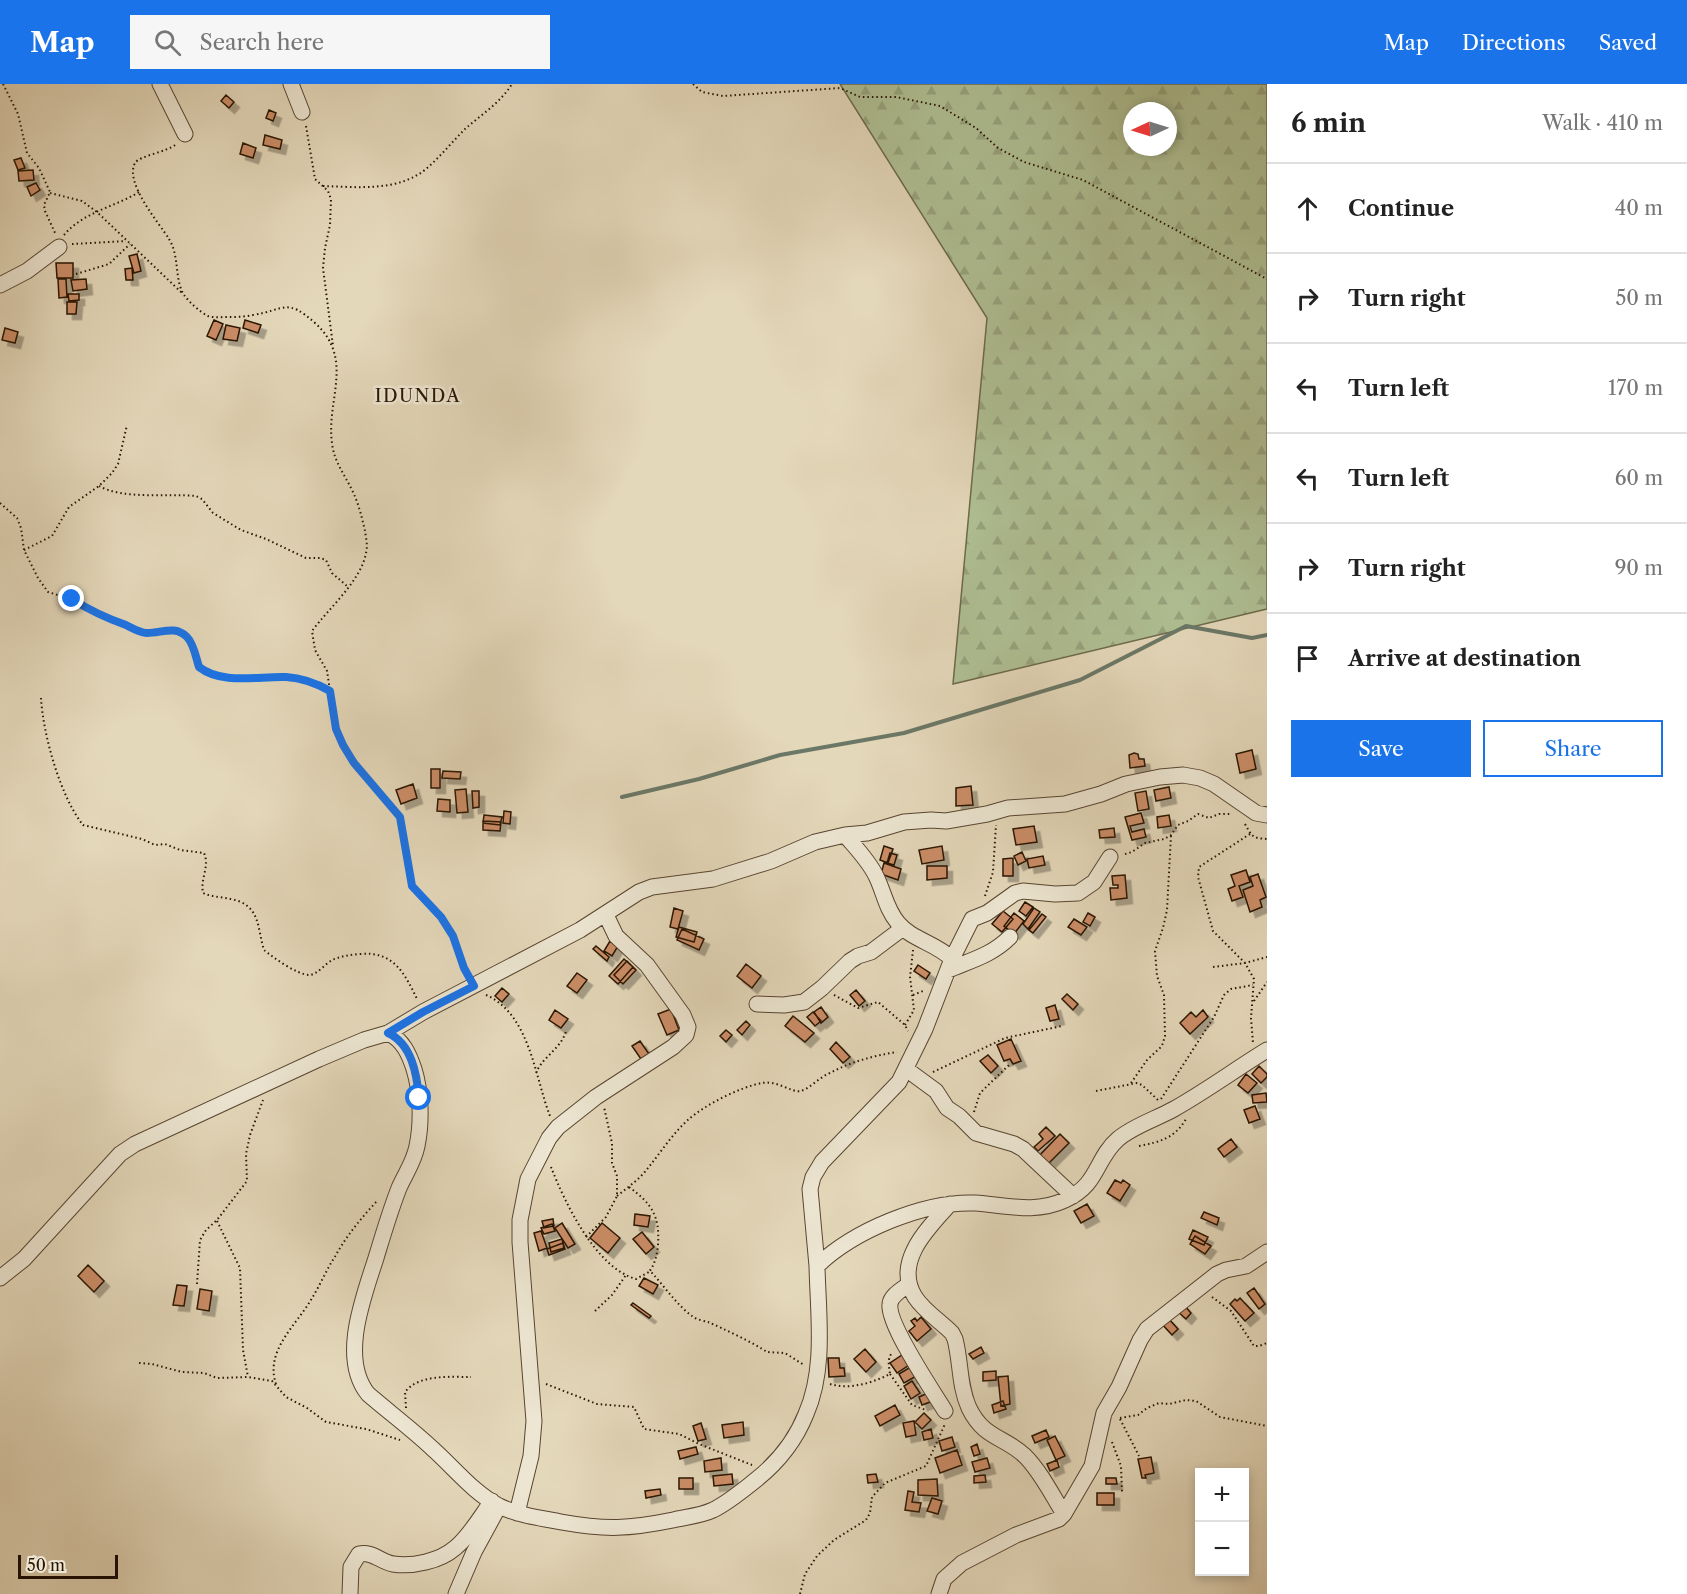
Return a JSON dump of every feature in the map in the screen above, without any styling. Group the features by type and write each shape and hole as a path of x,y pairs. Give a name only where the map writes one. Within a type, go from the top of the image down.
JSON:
{"street":[{"path":"160,84 185,134"},
{"path":"291,84 302,112"},
{"path":"0,285 27,271 59,247"},
{"path":"0,1278 24,1259 120,1154 142,1140 364,1040 388,1033 423,1012 606,915 629,898 652,887 713,879 771,861 815,842 867,833 904,822 946,821 1023,806 1065,804 1126,784 1160,777 1183,775 1200,778 1214,784 1256,813 1267,815"},
{"path":"845,835 872,867 890,912 909,933 943,950 950,964"},
{"path":"388,1033 403,1044 414,1071 417,1080 419,1126 417,1146 412,1162 399,1188 360,1305 356,1361 362,1386 408,1435 476,1490 517,1513 614,1529 638,1527 697,1515 712,1510 732,1498 765,1472 795,1436 806,1414 817,1377 819,1323 817,1266 810,1189 813,1177 822,1162 894,1089 925,1029 950,964 972,919 987,913 1015,893 1023,891 1055,894 1078,893 1094,882 1110,857"},
{"path":"517,1513 529,1466 533,1437 520,1220 528,1179 543,1148 556,1130 602,1092 673,1047 686,1035 688,1027 683,1015 647,965 615,936 606,915"},
{"path":"757,1004 784,1005 804,1002 850,961 909,933"},
{"path":"950,964 986,956 1010,937"},
{"path":"817,1266 828,1255 874,1228 950,1204 974,1203 1032,1209 1054,1205 1073,1196 1089,1184 1118,1139 1194,1097 1264,1053"},
{"path":"906,1069 936,1091 947,1108 976,1133 1014,1144 1023,1149 1073,1196"},
{"path":"950,1204 918,1242 909,1262 909,1284 915,1297 952,1333 955,1339 964,1396 977,1421 987,1432 1017,1449 1026,1457 1065,1514"},
{"path":"939,1594 944,1579 962,1563 1024,1531 1056,1521 1065,1514 1092,1466 1101,1421 1140,1340 1148,1329 1217,1274 1246,1266 1267,1252"},
{"path":"909,1284 892,1298 889,1306 903,1341 945,1411"},
{"path":"350,1594 351,1567 359,1554 370,1554 390,1564 401,1565 436,1559 455,1548 496,1503"},
{"path":"456,1594 496,1503"}],"path":[{"path":"3,84 18,114 27,153 39,168 50,192 44,205 45,211 61,242 70,227 139,192"},
{"path":"323,186 378,187 413,177 426,169 454,140 500,99 512,84"},
{"path":"693,84 702,92 723,96 840,88 860,97 896,97 940,106 976,128 998,148 1024,162 1083,180 1267,279"},
{"path":"302,112 315,179 323,186 331,199 323,268 336,366 336,393 330,424 332,443 338,467 359,505 367,550 365,560 348,587 312,631 315,650 327,671 336,729 343,745 354,763 400,817 412,886 441,917 453,936 472,987 495,999 520,1028 529,1047 556,1130"},
{"path":"184,294 180,286 175,249 139,192 134,169 135,162 169,150 185,134"},
{"path":"50,192 82,201 97,212 191,303 207,315 214,317 255,315 283,306 291,307 317,325 333,349"},
{"path":"59,247 60,244 127,240"},
{"path":"76,274 109,264 130,244"},
{"path":"24,550 52,536 69,507 99,486 118,464 127,425"},
{"path":"99,486 124,493 196,496 202,499 213,513 241,530 306,558 326,560 332,573 348,587"},
{"path":"0,504 16,518 21,528 24,550 48,592 72,599 107,619 140,631 147,633 173,630 182,634 188,638 199,667 205,671 226,676 299,679 314,682 330,691"},
{"path":"41,698 55,765 64,790 83,825 142,839 155,845 165,844 180,850 204,853 207,865 203,893 246,904 258,925 264,950 298,972 308,975 334,959 365,954 386,957 399,968 423,1012"},
{"path":"972,919 986,894 993,872 997,811"},
{"path":"1110,857 1132,852 1145,843 1164,839 1171,835 1178,825 1198,814 1209,818 1219,814 1235,814"},
{"path":"1240,818 1255,838 1267,839"},
{"path":"1250,834 1199,867 1198,877 1213,931 1245,963 1254,979 1252,1003 1264,1053"},
{"path":"1131,1083 1147,1060 1162,1046 1165,1036 1164,995 1155,965 1155,951 1167,910 1171,835"},
{"path":"905,1025 914,1010 910,977 909,933"},
{"path":"1213,967 1245,963 1267,957"},
{"path":"1252,1003 1267,982"},
{"path":"1145,1124 1214,1017 1224,995 1230,989 1254,984"},
{"path":"822,988 858,1008 878,1002 905,1025 908,1033"},
{"path":"920,1079 1005,1038 1062,1026"},
{"path":"536,1073 540,1063 560,1045 566,1031"},
{"path":"585,1237 606,1217 617,1196 642,1176 689,1119 710,1105 745,1087 763,1082 775,1082 790,1089 802,1091 848,1064 864,1058 899,1051"},
{"path":"976,1133 974,1112 980,1093 1009,1065"},
{"path":"196,1284 200,1240 247,1181 246,1154 250,1135 270,1082"},
{"path":"1096,1091 1131,1083 1142,1085 1159,1101"},
{"path":"602,1092 612,1143 612,1163 617,1176 617,1196"},
{"path":"543,1148 585,1237 610,1263 626,1275 636,1279 649,1272 656,1260 659,1230 657,1219 644,1198 629,1187"},
{"path":"276,1384 272,1369 288,1332 309,1304 347,1236 378,1200"},
{"path":"217,1220 240,1268 243,1350 248,1377"},
{"path":"649,1272 685,1310 698,1320 760,1346 767,1352 785,1353 817,1377 834,1385 845,1387 873,1381 890,1374"},
{"path":"595,1311 612,1295 626,1275"},
{"path":"1199,1290 1231,1311 1254,1346 1267,1343"},
{"path":"800,1594 805,1574 817,1556 834,1540 866,1520 870,1513 872,1497 885,1483 926,1466 950,1411 924,1409 912,1405 890,1374 889,1357 903,1341"},
{"path":"138,1363 152,1364 182,1372 204,1373 217,1378 248,1377 272,1381 286,1397 307,1408 326,1422 408,1435 405,1392 409,1387 428,1380 471,1377"},
{"path":"531,1376 555,1389 597,1404 634,1407 644,1429 679,1434 765,1472"},
{"path":"1120,1418 1138,1415 1159,1402 1169,1404 1186,1400 1196,1401 1221,1417 1267,1426"},
{"path":"1109,1404 1120,1418 1139,1456"},
{"path":"1101,1421 1121,1466 1122,1492"}],"green space":[{"path":"840,84 1267,84 1267,609 953,684 987,318"}],"building":[{"path":"226,95 234,102 229,108 221,101"},
{"path":"269,110 276,113 273,121 266,118"},
{"path":"265,135 282,140 280,149 263,145"},
{"path":"243,143 256,148 253,158 240,154"},
{"path":"21,158 25,168 18,170 14,160"},
{"path":"33,170 34,180 19,181 18,171"},
{"path":"36,183 40,190 31,196 27,187"},
{"path":"137,254 141,271 134,273 129,256"},
{"path":"56,263 73,263 73,278 57,278"},
{"path":"132,268 133,280 126,280 125,269"},
{"path":"58,279 66,279 67,297 59,298"},
{"path":"86,279 87,289 73,291 71,280"},
{"path":"68,294 79,294 79,300 69,301"},
{"path":"67,302 77,302 76,314 67,314"},
{"path":"214,320 223,324 216,340 207,336"},
{"path":"245,320 261,325 258,333 243,328"},
{"path":"226,325 240,328 237,341 223,339"},
{"path":"5,328 18,332 15,343 2,340"},
{"path":"1252,750 1256,769 1240,773 1236,754"},
{"path":"1138,754 1139,759 1144,759 1145,766 1130,768 1129,755"},
{"path":"431,769 440,769 440,788 431,788"},
{"path":"443,771 461,772 460,779 442,778"},
{"path":"413,784 417,798 401,804 396,790"},
{"path":"971,786 973,805 956,806 956,788"},
{"path":"1169,787 1171,798 1156,801 1154,790"},
{"path":"466,789 468,812 457,813 455,790"},
{"path":"472,791 479,791 479,807 473,808"},
{"path":"1146,791 1149,809 1138,811 1135,793"},
{"path":"438,799 450,800 450,812 437,811"},
{"path":"504,811 511,812 510,824 503,823"},
{"path":"1141,813 1144,823 1130,826 1132,832 1144,829 1146,837 1132,840 1125,817"},
{"path":"484,815 502,817 500,825 483,823"},
{"path":"1169,815 1171,826 1158,828 1157,817"},
{"path":"483,821 501,822 500,831 483,830"},
{"path":"1034,826 1037,842 1016,845 1013,829"},
{"path":"1114,828 1115,837 1100,838 1099,830"},
{"path":"884,846 893,849 888,863 880,860"},
{"path":"942,846 944,860 922,864 919,850"},
{"path":"1022,852 1026,861 1018,865 1014,856"},
{"path":"890,853 897,855 894,865 887,863"},
{"path":"1043,856 1045,865 1029,868 1027,859"},
{"path":"1013,858 1013,876 1003,876 1003,859"},
{"path":"884,863 901,869 898,880 881,874"},
{"path":"927,866 947,866 947,878 927,880"},
{"path":"1246,870 1250,882 1239,886 1243,897 1232,901 1228,889 1235,886 1231,875"},
{"path":"1258,874 1266,897 1260,900 1262,907 1250,912 1243,890 1253,886 1250,877"},
{"path":"1125,875 1127,898 1111,900 1110,888 1118,888 1118,885 1113,885 1112,876"},
{"path":"1025,902 1033,907 1026,916 1019,911"},
{"path":"674,908 683,911 678,929 670,927"},
{"path":"1034,908 1040,912 1028,929 1023,924"},
{"path":"1003,911 1013,919 1002,932 992,924"},
{"path":"1014,913 1024,921 1014,934 1004,926"},
{"path":"1088,913 1095,917 1090,926 1083,922"},
{"path":"1042,914 1046,917 1033,933 1029,930"},
{"path":"1074,919 1087,927 1081,935 1068,927"},
{"path":"679,927 697,932 694,942 676,937"},
{"path":"682,929 704,939 699,950 677,940"},
{"path":"610,941 618,946 612,956 604,951"},
{"path":"596,946 609,957 607,961 593,949"},
{"path":"624,959 633,967 618,984 609,976"},
{"path":"627,961 636,970 623,984 614,975"},
{"path":"746,964 761,976 752,988 737,976"},
{"path":"918,965 930,973 926,979 914,971"},
{"path":"577,973 587,980 577,993 567,986"},
{"path":"502,988 509,994 502,1002 495,996"},
{"path":"856,990 865,1001 859,1006 850,995"},
{"path":"1067,994 1078,1004 1073,1010 1062,999"},
{"path":"1055,1005 1059,1019 1050,1021 1046,1008"},
{"path":"821,1007 828,1017 821,1023 814,1012"},
{"path":"671,1009 679,1030 667,1035 658,1014"},
{"path":"555,1010 568,1019 561,1028 549,1020"},
{"path":"1203,1010 1208,1017 1190,1034 1180,1023 1191,1012 1196,1017"},
{"path":"813,1012 821,1021 815,1026 807,1017"},
{"path":"793,1016 814,1033 805,1042 785,1026"},
{"path":"746,1021 750,1025 742,1035 737,1030"},
{"path":"726,1030 732,1035 726,1042 720,1036"},
{"path":"1011,1039 1021,1061 1013,1064 1010,1059 1004,1061 997,1045"},
{"path":"640,1041 649,1054 641,1059 632,1046"},
{"path":"836,1042 850,1057 843,1063 830,1049"},
{"path":"988,1055 998,1066 991,1073 980,1061"},
{"path":"1259,1066 1267,1074 1261,1083 1252,1074"},
{"path":"1246,1074 1257,1083 1248,1093 1238,1085"},
{"path":"1266,1093 1267,1102 1253,1103 1252,1095"},
{"path":"1255,1106 1260,1119 1249,1123 1244,1110"},
{"path":"1046,1127 1055,1136 1038,1151 1034,1147 1043,1139 1039,1134"},
{"path":"1060,1134 1069,1143 1048,1164 1039,1156"},
{"path":"1231,1139 1237,1147 1224,1157 1218,1149"},
{"path":"1115,1180 1121,1183 1123,1180 1130,1185 1120,1201 1107,1193"},
{"path":"1087,1204 1094,1216 1081,1223 1074,1211"},
{"path":"1204,1212 1219,1218 1217,1225 1201,1218"},
{"path":"635,1214 650,1216 648,1227 634,1225"},
{"path":"553,1219 554,1226 544,1228 542,1221"},
{"path":"562,1223 575,1244 568,1248 555,1228"},
{"path":"602,1223 620,1238 608,1253 590,1238"},
{"path":"552,1224 555,1231 544,1234 541,1228"},
{"path":"1193,1230 1208,1237 1204,1245 1189,1239"},
{"path":"541,1231 547,1248 539,1251 534,1233"},
{"path":"642,1232 654,1247 646,1254 633,1239"},
{"path":"1195,1236 1211,1246 1205,1254 1190,1244"},
{"path":"562,1239 564,1248 551,1252 549,1243"},
{"path":"563,1243 565,1249 549,1255 547,1249"},
{"path":"88,1265 104,1281 94,1292 78,1276"},
{"path":"644,1278 658,1285 653,1294 639,1286"},
{"path":"177,1285 187,1286 184,1306 173,1305"},
{"path":"1254,1288 1265,1304 1259,1309 1247,1293"},
{"path":"200,1289 212,1291 209,1311 197,1309"},
{"path":"1240,1298 1254,1313 1245,1321 1230,1304"},
{"path":"633,1303 651,1316 649,1318 631,1305"},
{"path":"1183,1304 1191,1313 1186,1319 1177,1311"},
{"path":"921,1317 931,1329 917,1341 909,1331 915,1326 911,1321 915,1318 917,1321"},
{"path":"1167,1317 1178,1329 1172,1335 1161,1323"},
{"path":"981,1347 984,1353 973,1359 969,1354"},
{"path":"865,1349 876,1362 866,1372 854,1359"},
{"path":"905,1353 912,1363 897,1373 890,1363"},
{"path":"828,1358 839,1358 840,1368 844,1368 845,1376 829,1377"},
{"path":"914,1365 920,1374 904,1383 899,1374"},
{"path":"996,1371 996,1380 983,1381 983,1372"},
{"path":"1008,1376 1010,1404 1001,1406 998,1377"},
{"path":"912,1381 920,1393 911,1399 904,1386"},
{"path":"928,1393 933,1401 922,1405 919,1397"},
{"path":"1003,1401 1006,1409 994,1413 992,1405"},
{"path":"895,1405 900,1415 880,1426 875,1416"},
{"path":"924,1413 931,1420 922,1429 915,1422"},
{"path":"914,1421 916,1435 906,1437 903,1423"},
{"path":"743,1422 744,1435 724,1438 722,1425"},
{"path":"701,1423 706,1439 698,1441 693,1426"},
{"path":"931,1429 933,1438 924,1440 922,1432"},
{"path":"1046,1430 1049,1437 1035,1443 1032,1436"},
{"path":"1055,1436 1065,1456 1056,1460 1047,1440"},
{"path":"952,1437 955,1447 942,1451 939,1441"},
{"path":"977,1444 980,1454 974,1456 971,1447"},
{"path":"696,1447 698,1454 680,1459 678,1451"},
{"path":"957,1450 962,1465 940,1473 935,1458"},
{"path":"1151,1457 1154,1473 1142,1478 1138,1459"},
{"path":"721,1458 722,1470 705,1472 704,1461"},
{"path":"987,1458 990,1468 975,1472 972,1462"},
{"path":"1057,1460 1059,1467 1050,1471 1047,1464"},
{"path":"732,1474 733,1484 714,1486 713,1476"},
{"path":"876,1474 878,1482 868,1483 867,1475"},
{"path":"985,1475 986,1482 974,1483 974,1476"},
{"path":"679,1478 693,1478 693,1489 679,1489"},
{"path":"1106,1478 1116,1478 1117,1484 1106,1484"},
{"path":"937,1479 938,1496 918,1495 918,1480"},
{"path":"660,1489 661,1495 646,1498 645,1491"},
{"path":"908,1491 914,1492 912,1502 921,1503 919,1512 905,1510"},
{"path":"1097,1493 1114,1493 1114,1505 1097,1505"},
{"path":"932,1498 942,1501 938,1514 927,1511"}],"waterway":[{"path":"622,797 699,779 780,755 904,733 1080,680 1186,626 1252,638 1267,635"}],"district":[{"name":"IDUNDA","path":"418,396"}],"route":[{"path":"72,599 92,612 140,631 147,633 173,630 182,634 193,646 199,667 213,675 285,677 314,682 330,691 333,717 343,745 354,763 400,817 404,829 412,886 441,917 453,936 464,968 474,986 388,1033 403,1044 412,1062 419,1098"}]}
